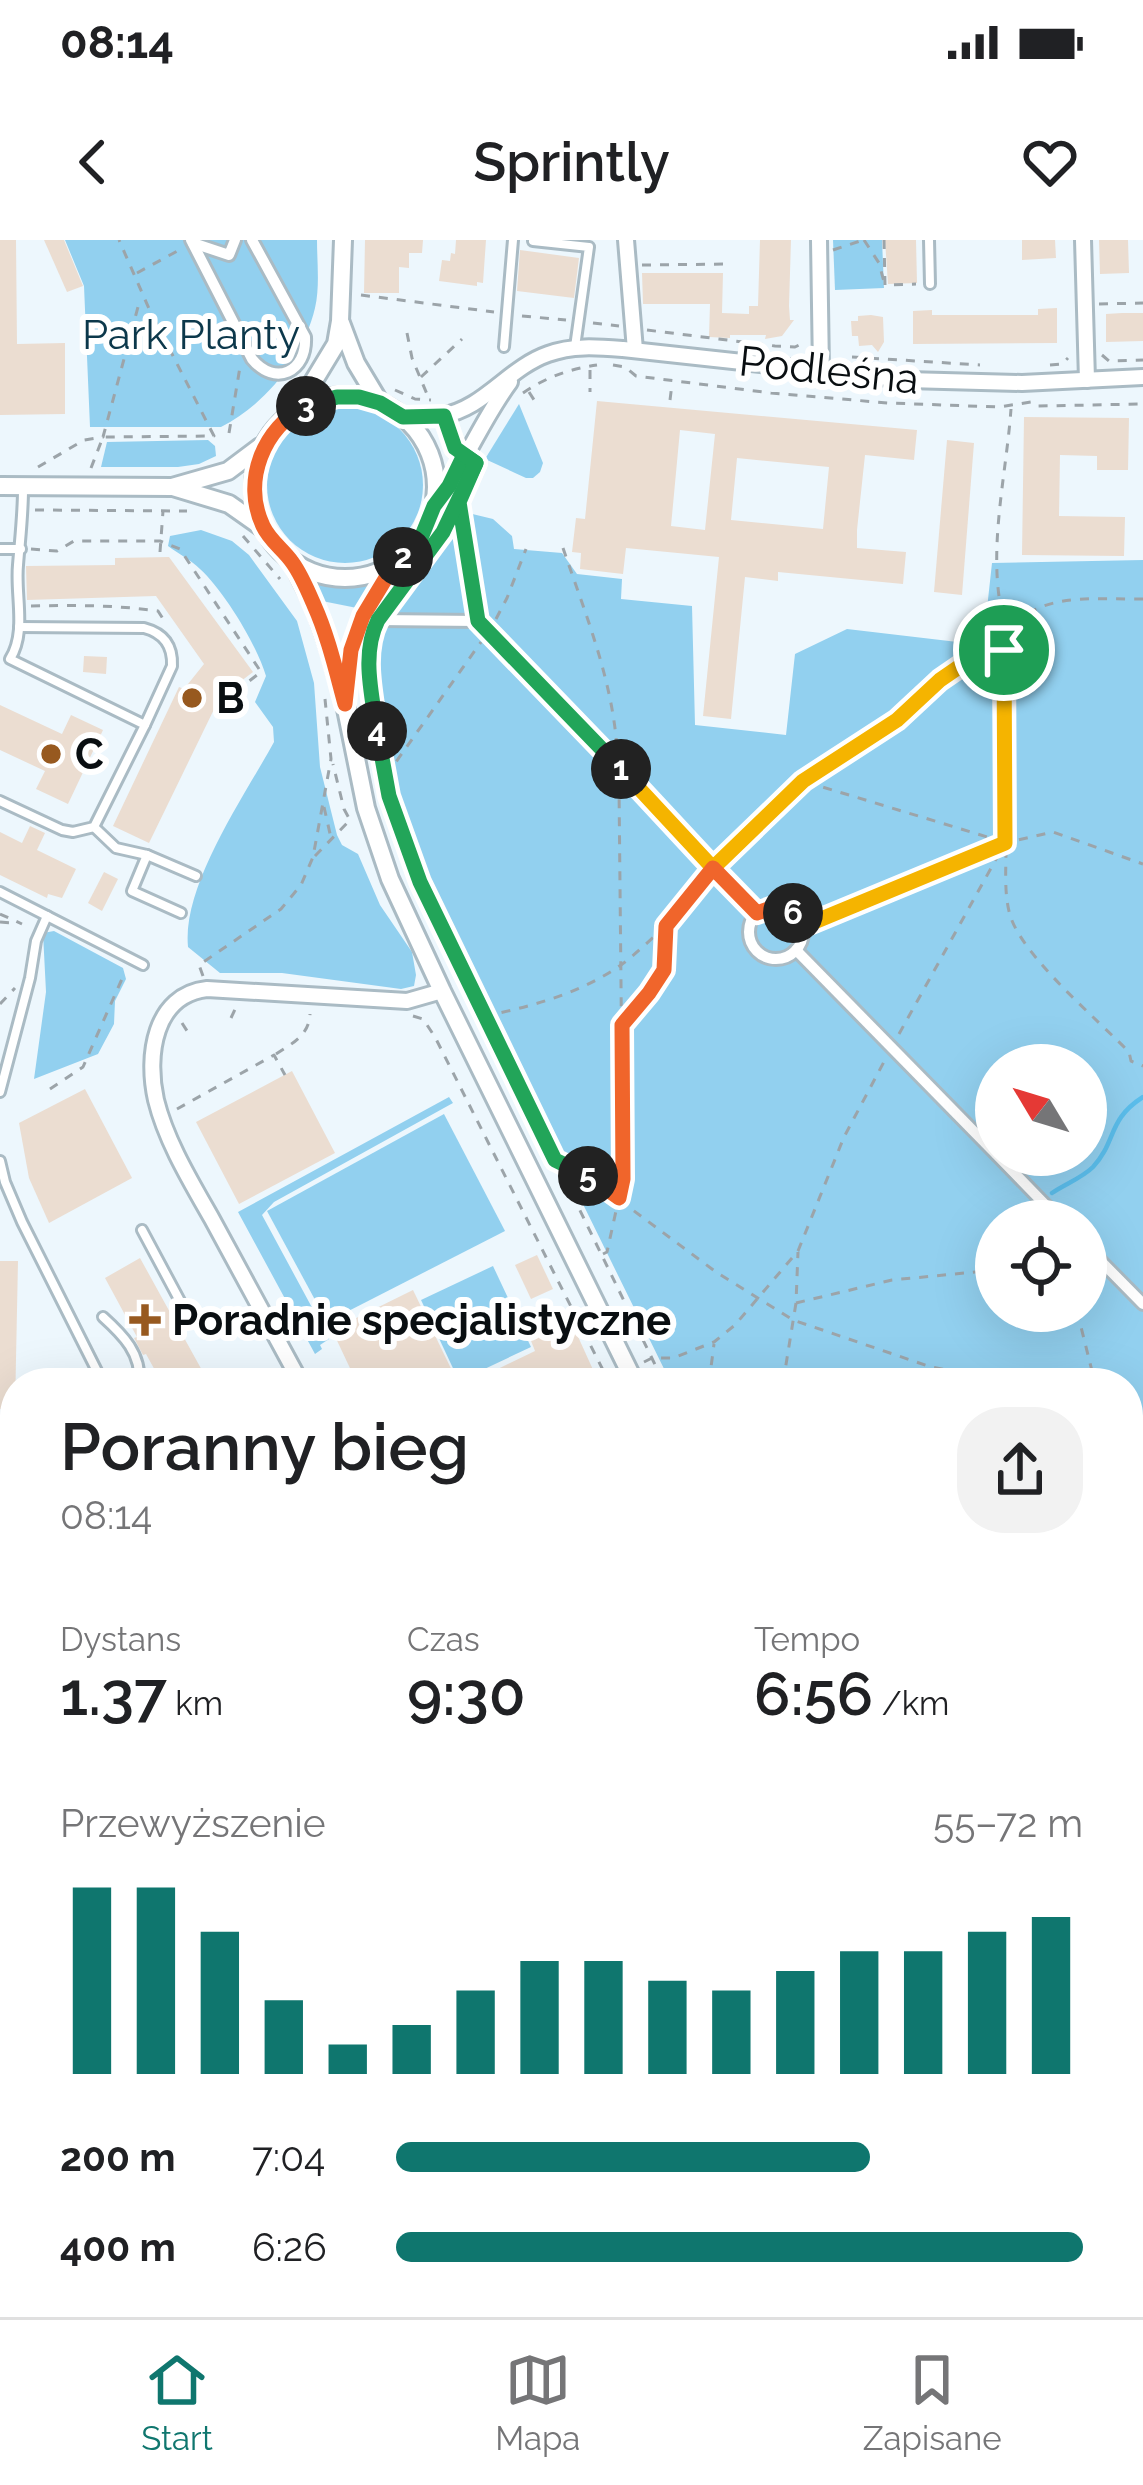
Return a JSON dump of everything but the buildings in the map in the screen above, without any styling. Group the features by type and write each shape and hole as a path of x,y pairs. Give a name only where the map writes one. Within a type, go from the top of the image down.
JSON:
{"street":[{"path":"192,241 230,255 235,240"},
{"path":"192,241 258,367 274,374 289,371 299,364 306,344 252,240"},
{"path":"296,411 336,344 343,240"},
{"path":"626,240 635,350"},
{"path":"1083,240 1087,380"},
{"path":"819,246 821,370"},
{"path":"340,320 356,363 417,431 434,467 434,506"},
{"name":"Podleśna","path":"403,417 444,416 477,402 547,354 575,348 635,350 907,380 978,383 1143,377"},
{"path":"345,704 351,650 363,616 395,563 421,538 434,506 519,369"},
{"path":"385,396 337,397 296,411 266,443 254,485 263,528 292,561 316,574 343,578 370,575 395,563"},
{"path":"172,487 228,471 266,443"},
{"path":"0,486 172,487 229,504 263,528"},
{"path":"459,502 478,621 757,913"},
{"path":"292,561 315,608 345,704 377,846 442,991 627,1368"},
{"path":"378,620 478,621"},
{"path":"769,906 795,914 802,927 796,950 779,959 755,950 749,931 757,913 769,906"},
{"path":"796,950 975,1133"},
{"path":"293,1368 194,1187 160,1114 154,1094 160,1020 185,994 207,989 365,1001 407,1001 442,991"},
{"path":"1017,1176 1040,1200"},
{"path":"1107,1267 1143,1304"}],"lane":[{"path":"504,347 512,240"},
{"path":"928,240 930,284"},
{"path":"533,241 589,248 575,348"},
{"path":"0,666 10,659 20,636 23,485"},
{"path":"0,549 21,548"},
{"path":"18,627 144,628 160,634 173,657 94,827"},
{"path":"10,659 145,725"},
{"path":"0,801 62,830 94,827"},
{"path":"94,827 116,848 196,876"},
{"path":"147,856 132,891 181,913"},
{"path":"0,892 143,965"},
{"path":"0,1092 36,941 47,916"},
{"path":"0,1161 22,1222 95,1368"},
{"path":"142,1230 180,1301"},
{"path":"103,1317 126,1340 140,1368"}],"path":[{"path":"35,469 84,440 214,436 119,240"},
{"path":"819,246 843,248 864,240 879,263 885,284"},
{"path":"884,240 885,284"},
{"path":"135,274 192,241"},
{"path":"703,273 704,264"},
{"path":"628,265 732,264"},
{"path":"662,272 663,265"},
{"path":"885,284 930,284"},
{"path":"1097,304 1143,303"},
{"path":"91,470 138,307"},
{"path":"407,333 430,400"},
{"path":"420,378 462,339"},
{"path":"229,433 244,341"},
{"path":"775,346 820,342"},
{"path":"1042,366 1062,364 1073,351 1086,350"},
{"path":"855,357 981,365"},
{"path":"1109,361 1143,360"},
{"path":"514,398 575,368 604,364 625,367 636,376 672,381 888,403 1143,404"},
{"path":"590,366 590,392"},
{"path":"670,400 672,381"},
{"path":"527,390 538,406"},
{"path":"385,396 436,401 444,416"},
{"path":"1009,633 998,559 1012,405"},
{"path":"378,620 434,547 459,502"},
{"path":"23,510 189,511"},
{"path":"160,551 163,511"},
{"path":"241,534 280,579"},
{"path":"21,548 57,551 74,542 160,542 180,549 261,672 227,698 226,705 234,708"},
{"path":"563,548 602,664 619,767 623,1179 607,1252 598,1271"},
{"path":"385,778 488,633 508,598 526,549"},
{"path":"1142,1065 1131,1061 1129,1052 1025,947 1011,921 1005,843 1004,650 1009,633 1028,613 1053,602 1143,599"},
{"path":"17,606 101,604 158,611 167,626 160,634"},
{"path":"484,1016 573,991 621,965 666,926 713,868 803,781 897,720 972,658 1004,650"},
{"path":"368,651 385,778 420,882 657,1368"},
{"path":"314,857 350,820 332,759 324,691"},
{"path":"207,989 200,965 281,910 301,885 314,857 332,759"},
{"path":"803,781 1005,843"},
{"path":"322,800 332,840"},
{"path":"802,927 1005,843 1060,832 1143,864"},
{"path":"652,1358 673,1358 714,1342 735,1325 798,1251 844,1137 1005,843"},
{"path":"0,914 22,924 0,922"},
{"path":"622,1025 664,970 666,926"},
{"path":"50,1089 83,1066 131,959"},
{"path":"231,1018 238,1004"},
{"path":"175,1110 302,1037 311,1010"},
{"path":"400,1016 423,1019 435,1037 602,1368"},
{"path":"178,1017 191,1036"},
{"path":"274,1055 285,1075"},
{"path":"555,1160 579,1170 716,1272 793,1320 937,1368"},
{"path":"785,1368 798,1251"},
{"path":"796,1303 892,1280 975,1272"},
{"path":"620,1312 630,1313"},
{"path":"1082,1332 1091,1368"},
{"path":"711,1368 714,1342"}],"green space":[{"name":"Park Planty","path":"65,240 317,240 315,308 302,344 280,378 253,406 221,427 90,427 84,286"},
{"path":"833,240 882,240 884,288 835,290"},
{"path":"519,404 543,463 533,478 485,459"},
{"path":"345,407 375,413 400,430 417,455 423,485 417,515 400,540 375,557 345,563 315,557 290,540 273,515 267,485 273,455 290,430 315,413"},
{"path":"208,440 216,456 199,464 101,467 107,442"},
{"path":"460,511 493,519 512,536 514,549 562,553 577,574 622,579 621,599 692,606 695,725 786,735 795,654 847,629 983,645 992,563 1143,560 1143,1368 664,1368 488,1011 412,843 395,794 382,726 376,640 381,625 438,552"},
{"path":"201,530 232,541 249,555 297,621 314,683 320,767 337,835 342,845 358,854 380,905 412,952 414,986 401,989 282,973 220,973 188,947 189,923 205,869 274,742 273,727 255,702 266,676 247,634 209,579 168,546 170,536"},
{"path":"314,584 369,586 357,608 322,601"},
{"path":"54,931 123,968 126,979 115,1001 114,1024 98,1054 34,1079 46,992 43,933"},
{"path":"449,1097 453,1103 274,1202 262,1215 329,1339 315,1354 238,1212"},
{"path":"444,1114 505,1231 327,1322 267,1211"},
{"path":"493,1266 531,1347 487,1368 453,1368 421,1300"}],"waterway":[{"path":"1052,1193 1093,1167 1123,1114 1143,1097"}],"place":[{"name":"B","path":"192,698"},
{"name":"C","path":"51,754"},
{"name":"Poradnie specjalistyczne","path":"145,1320"}],"route":[{"path":"1004,650 972,658 897,720 803,781 713,868 478,621 459,502 476,463 464,455 421,538 395,563 363,616 351,650 345,704 315,608 292,561 263,528 256,507 257,464 279,425 315,401 337,397 380,403 403,417 444,416 455,448 476,463 443,532 371,634 370,683 385,778 436,919 555,1160 579,1170 619,1198 623,1179 622,1025 664,970 666,926 713,868 757,913 769,906 783,907 795,914 802,927 1005,843 1004,650"}]}
